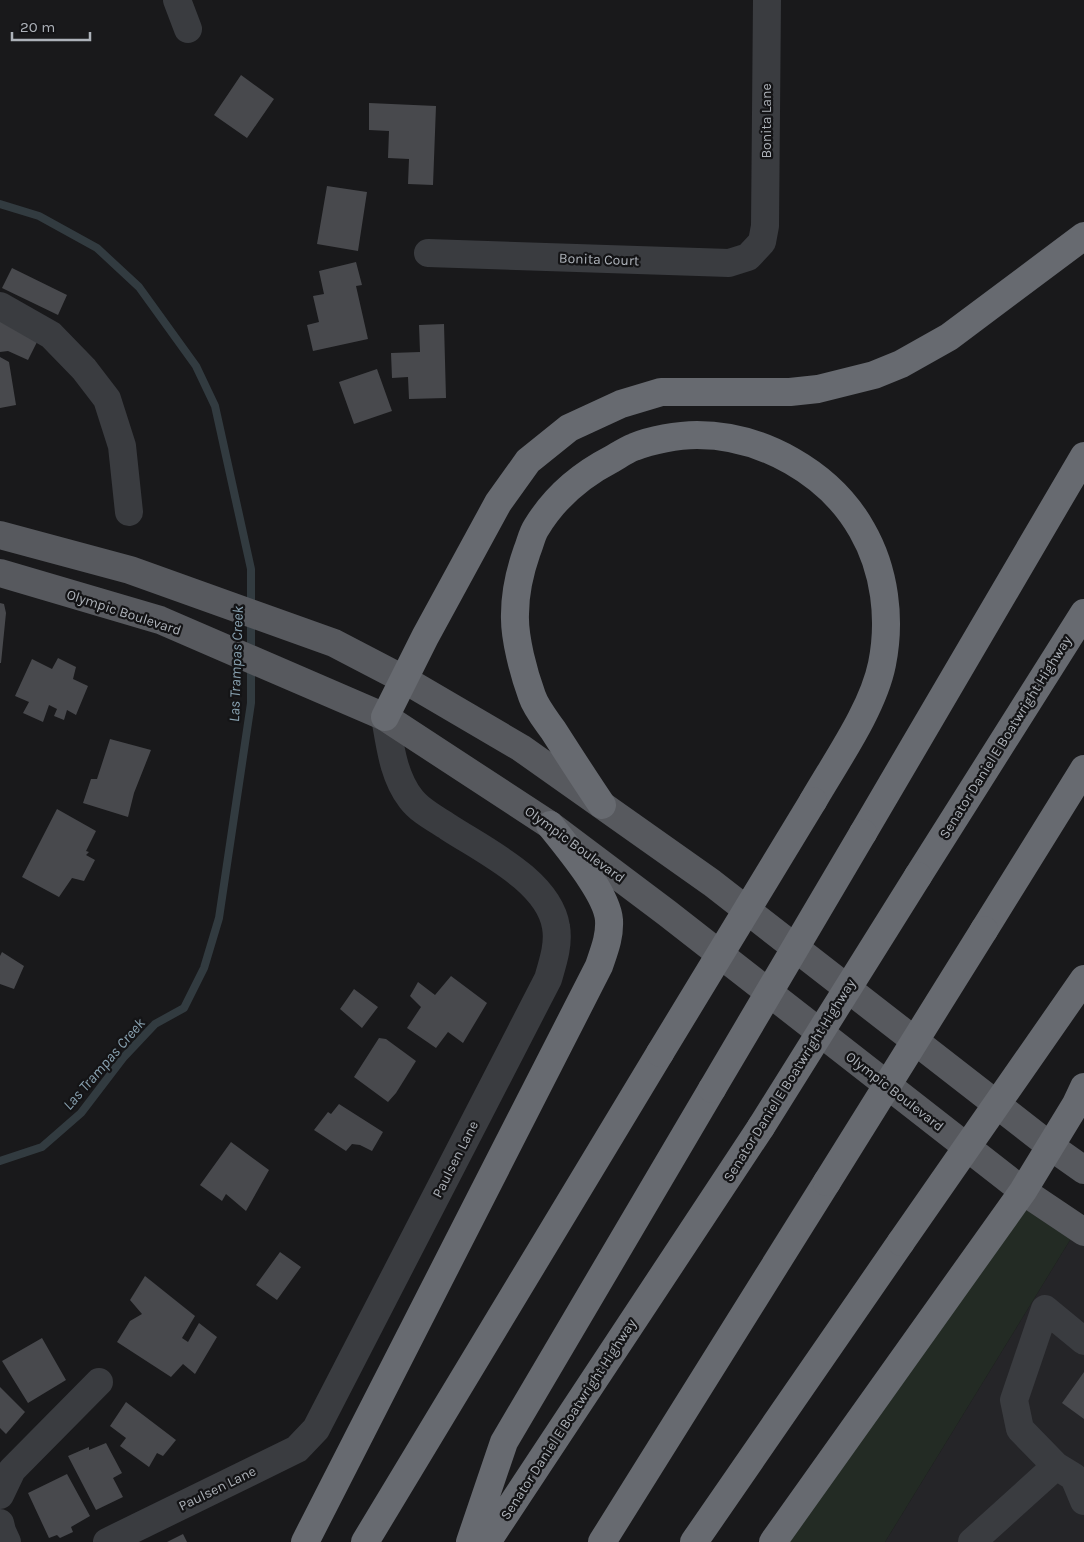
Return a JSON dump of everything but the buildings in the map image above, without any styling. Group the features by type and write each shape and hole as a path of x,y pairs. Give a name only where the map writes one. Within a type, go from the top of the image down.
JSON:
{"highway":[{"path":"385,717 425,637 498,503 528,461 569,428 621,404 661,392 790,392 818,389 874,375 901,364 949,337 1083,237"},
{"path":"365,1542 813,801 853,732 876,687 882,665 887,620 885,598 871,547 851,513 829,488 811,473 771,450 722,438 697,435 673,437 634,447 591,470 559,497 535,529 520,572 514,615 520,655 532,699 602,805"},
{"path":"470,1542 504,1442 1084,456"},
{"name":"Senator Daniel E Boatwright Highway","path":"487,1542 760,1127 1084,612"},
{"path":"602,1542 1084,769"},
{"path":"305,1542 599,966 608,942 609,919 601,896 550,825"},
{"path":"694,1542 1084,979"},
{"path":"773,1542 1023,1191 1076,1104 1084,1086"}],"main road":[{"path":"0,535 130,570 334,644 405,680 521,748 712,883 1050,1146 1084,1170"},
{"name":"Olympic Boulevard","path":"0,573 160,620 385,717 550,825 667,912 1023,1191 1084,1232"}],"street":[{"path":"177,0 188,29"},
{"name":"Bonita Lane","path":"762,242 765,226 767,0"},
{"name":"Bonita Court","path":"428,253 729,264 748,257 762,242"},
{"path":"0,306 51,335 84,369 107,398 122,446 129,512"},
{"name":"Paulsen Lane","path":"107,1542 297,1449 316,1429 548,979 556,954 556,927 550,905 534,885 412,801 402,786 394,762 385,717"},
{"path":"1084,1341 1046,1310 1014,1400 1020,1429 1056,1466 1074,1477 1084,1501"},
{"path":"0,1495 12,1470 99,1382"},
{"path":"972,1542 1056,1466"},
{"path":"0,1523 7,1542"}],"shaded area":[{"path":"1023,1191 1078,1227 885,1542 773,1542"},
{"path":"1078,1227 1084,1232 1084,1542 885,1542"}],"waterway":[{"name":"Las Trampas Creek","path":"0,204 39,216 97,248 139,287 196,366 215,406 251,569 251,654"},
{"name":"Las Trampas Creek","path":"0,1161 42,1147 81,1113 123,1058 155,1024 184,1008 204,968 219,918 251,703 251,665"}]}
